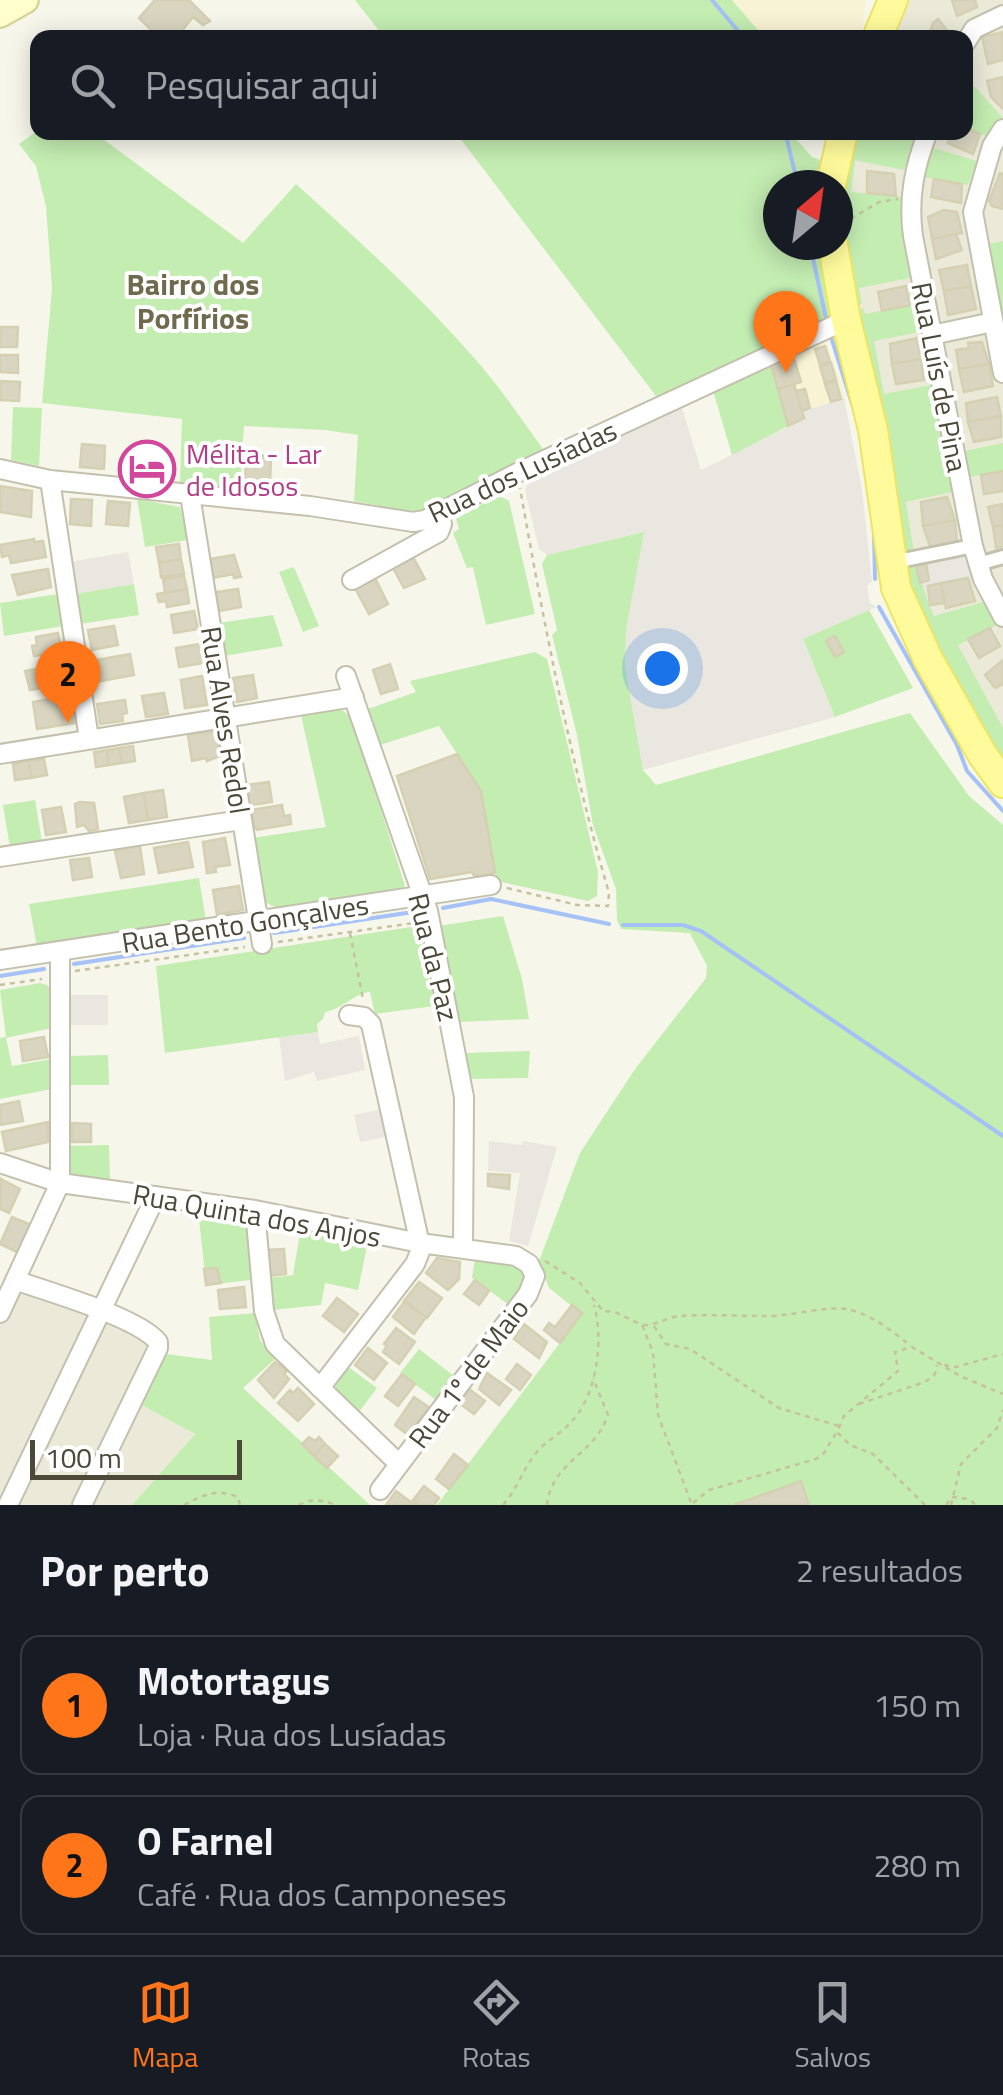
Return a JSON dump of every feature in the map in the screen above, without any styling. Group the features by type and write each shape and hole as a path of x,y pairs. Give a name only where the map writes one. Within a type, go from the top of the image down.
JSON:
{"main road":[{"path":"0,14 25,0"},
{"path":"876,30 878,0"},
{"path":"879,30 893,0"},
{"path":"835,170 842,140"},
{"path":"840,260 846,320 872,430 891,562 902,606 963,722 1003,783"}],"street":[{"path":"973,31 1003,15"},
{"path":"1003,129 992,146 973,212 1003,373"},
{"name":"Rua Luís de Pina","path":"925,140 910,197 912,236 976,555 1003,617"},
{"name":"Rua dos Lusíadas","path":"0,469 50,480 310,506 413,522 437,516 517,473 846,320"},
{"path":"932,335 993,322"},
{"path":"50,480 89,739"},
{"name":"Rua Alves Redol","path":"190,495 262,944"},
{"path":"352,580 439,532 442,524 437,516"},
{"path":"899,561 976,555 1003,557"},
{"name":"Rua da Paz","path":"346,676 430,921 464,1097 463,1249"},
{"path":"0,754 354,697"},
{"path":"0,857 241,820"},
{"name":"Rua Bento Gonçalves","path":"0,960 60,958 257,920 490,885"},
{"path":"0,1313 60,1183 60,958"},
{"path":"320,1388 420,1254 371,1024 357,1016"},
{"name":"Rua Quinta dos Anjos","path":"2,1162 60,1183 256,1210 420,1243 516,1256"},
{"path":"8,1505 156,1196"},
{"path":"256,1210 269,1334 282,1353 400,1464"},
{"name":"Rua 1º de Maio","path":"380,1490 532,1288 533,1270 516,1256"},
{"path":"15,1280 101,1310 150,1334 158,1342 82,1505"}],"path":[{"path":"853,222 879,202 910,197"},
{"path":"490,885 577,904 608,906 609,893 548,647 517,473"},
{"path":"0,985 56,974 60,958 75,970 98,969 430,921"},
{"path":"349,932 357,1016"},
{"path":"544,1260 580,1283 602,1310 642,1325 680,1316 768,1316 846,1308 888,1328 938,1364 1003,1394"},
{"path":"503,1505 517,1490 536,1453 574,1420 598,1360 600,1324 594,1303"},
{"path":"642,1325 652,1352 658,1416 692,1505 708,1490 816,1459 824,1453 844,1416 898,1371 895,1352 912,1347"},
{"path":"653,1325 666,1344 698,1353 771,1404 839,1426"},
{"path":"938,1364 956,1367 984,1356 1003,1354"},
{"path":"858,1404 925,1382 935,1374 938,1364"},
{"path":"547,1505 558,1472 581,1456 604,1428 608,1415 592,1376"},
{"path":"948,1505 962,1464 996,1428 1003,1410"},
{"path":"837,1432 850,1445 873,1454 925,1505"},
{"path":"184,1505 207,1493 225,1492 238,1497 240,1505"},
{"path":"952,1497 969,1498 976,1505"},
{"path":"299,1505 324,1500 336,1505"}],"shaded area":[{"path":"355,0 732,0 758,30 379,30"},
{"path":"732,0 866,0 862,30 758,30"},
{"path":"897,0 1003,0 1003,775 901,595 841,260 853,260 853,170 841,170 846,140 973,140 973,30 885,30"},
{"path":"973,85 1002,117 986,136 973,131"},
{"path":"30,136 30,140 104,140 243,243 296,184 392,272 461,343 546,453 424,514 397,512 354,501 358,435 244,426 240,490 180,483 182,419 42,403 52,288 46,206 36,166 19,144"},
{"path":"461,140 797,140 812,157 826,162 824,170 763,170 763,260 824,260 832,317 659,400"},
{"path":"853,140 916,140 904,170 855,160 853,176 853,170 846,170"},
{"path":"934,148 977,161 968,185 923,177"},
{"path":"853,192 901,197 902,237 910,278 859,288 862,304 854,305 845,260 853,260"},
{"path":"1003,241 1003,339 985,245"},
{"path":"915,304 920,332 874,341 884,394 931,385 952,492 906,502 913,546 934,616 983,602 997,625 958,645 1003,728 1003,767 972,717 905,581 855,311 863,308 865,314"},
{"path":"826,341 846,397 803,412 804,418 788,426 771,365"},
{"path":"771,365 788,426 732,455 713,391"},
{"path":"844,398 862,490 872,581 867,586 870,603 876,607 803,639 835,717 643,770 625,666 626,630 643,532 547,555 539,549 525,490 531,477 640,423 682,408 701,470 804,419 802,412"},
{"path":"13,407 42,408 39,466 11,460"},
{"path":"1003,443 1003,471 970,477 965,451"},
{"path":"498,495 509,501 535,614 486,625 473,567 467,568 453,533 459,529 456,519"},
{"path":"137,499 180,507 188,540 145,547"},
{"path":"644,532 626,630 625,666 643,770 656,785 910,713 969,796 1003,825 1003,1505 437,1505 582,1314 549,1288 539,1261 580,1153 635,1069 706,978 707,966 690,933 621,929 617,920 616,889 593,825 577,735 552,635 557,630 542,564 547,555"},
{"path":"964,551 972,577 921,587 915,561"},
{"path":"128,552 134,584 75,594 70,562"},
{"path":"294,567 319,626 303,632 279,572"},
{"path":"134,584 139,615 80,624 75,594"},
{"path":"58,594 63,626 4,636 0,603"},
{"path":"869,610 913,688 835,717 803,639"},
{"path":"273,615 283,646 224,656 219,623"},
{"path":"535,652 547,659 598,872 597,896 588,901 497,881 481,791 439,726 380,745 368,709 416,692 410,681"},
{"path":"335,710 352,718 405,886 399,891 280,909 264,902 253,838 326,827 301,715"},
{"path":"35,800 42,842 10,847 3,805"},
{"path":"199,878 206,921 37,946 29,904"},
{"path":"503,916 522,979 529,1019 458,1022 438,926"},
{"path":"424,925 441,1005 375,1014 370,992 325,1012 317,1024 318,1032 165,1053 156,966"},
{"path":"40,983 52,992 52,1028 6,1038 12,1066 52,1059 52,1089 0,1099 0,1038 6,1037 0,990"},
{"path":"67,995 108,995 108,1025 67,1025"},
{"path":"318,1032 320,1044 359,1036 365,1070 317,1081 314,1072 285,1081 279,1037"},
{"path":"530,1051 528,1078 469,1079 464,1053"},
{"path":"108,1055 109,1085 67,1085 67,1056"},
{"path":"383,1109 389,1136 360,1142 354,1115"},
{"path":"489,1141 557,1147 528,1246 509,1241 520,1173 488,1171"},
{"path":"109,1145 110,1181 70,1175 68,1146"},
{"path":"198,1208 240,1215 246,1220 251,1280 206,1285"},
{"path":"301,1227 368,1241 358,1290 325,1283 321,1305 272,1310 269,1278 293,1275"},
{"path":"475,1259 521,1268 526,1281 509,1305 472,1278"},
{"path":"17,1289 91,1311 0,1498 0,1324"},
{"path":"255,1313 260,1340 275,1359 243,1388 370,1505 132,1505 195,1434 138,1403 166,1354 212,1360 209,1317"},
{"path":"110,1320 152,1344 79,1505 19,1505 105,1326"},
{"path":"419,1349 454,1376 436,1400 400,1373"},
{"path":"347,1366 377,1388 358,1413 335,1388"},
{"path":"138,1403 195,1434 132,1505 89,1505"}],"sand":[{"path":"794,311 807,311 816,322 760,350 766,344 767,333"}],"building":[{"path":"155,0 189,0 210,21 203,25 193,17 182,30 151,30 139,18"},
{"path":"952,0 975,0 977,7 957,16"},
{"path":"938,19 947,30 931,30"},
{"path":"1003,32 1003,60 988,64 982,37"},
{"path":"1003,77 1003,109 991,97 987,81"},
{"path":"973,131 980,134 973,154 948,143 973,140"},
{"path":"867,171 894,174 896,196 867,193"},
{"path":"1000,173 1003,174 1003,209 989,201"},
{"path":"934,179 962,184 961,203 931,197"},
{"path":"944,210 957,212 962,233 932,239 928,217"},
{"path":"956,234 962,250 936,259 932,239"},
{"path":"967,265 971,286 944,291 939,270"},
{"path":"906,286 910,305 882,311 878,292"},
{"path":"971,286 976,309 948,315 944,291"},
{"path":"0,327 18,327 17,347 0,347"},
{"path":"917,338 921,359 892,364 890,344"},
{"path":"982,342 989,364 959,369 956,350 969,348 968,343"},
{"path":"825,346 830,362 820,365 815,349"},
{"path":"0,355 18,355 18,373 0,372"},
{"path":"793,355 801,382 778,389 771,365"},
{"path":"921,359 924,380 896,384 892,364"},
{"path":"831,363 836,380 825,383 820,367"},
{"path":"989,364 993,386 964,392 959,369"},
{"path":"0,381 20,382 19,401 0,400"},
{"path":"836,381 841,399 831,402 825,384"},
{"path":"794,384 804,418 788,426 778,389"},
{"path":"805,389 810,408 802,411 796,391"},
{"path":"997,397 1001,416 968,422 966,403"},
{"path":"1001,416 1001,437 974,442 968,422"},
{"path":"82,444 105,446 104,469 80,467"},
{"path":"246,455 271,456 270,483 261,483 261,487 245,482"},
{"path":"1003,471 1003,491 984,494 981,475"},
{"path":"0,486 32,491 31,517 0,512"},
{"path":"947,497 955,520 923,526 921,502"},
{"path":"71,499 92,500 91,526 70,524"},
{"path":"108,501 130,503 128,526 106,524"},
{"path":"1003,504 1003,525 993,527 988,507"},
{"path":"955,520 957,543 931,549 923,526"},
{"path":"1003,525 1003,546 996,548 993,527"},
{"path":"43,541 46,557 11,563 9,555 2,557 0,545"},
{"path":"179,544 181,559 159,563 156,547"},
{"path":"234,555 241,577 234,578 233,574 213,578 210,559"},
{"path":"413,557 425,579 404,588 393,568"},
{"path":"181,559 184,574 161,577 159,563"},
{"path":"925,559 929,580 920,583 915,561"},
{"path":"48,569 51,587 18,595 12,575"},
{"path":"184,576 187,589 165,593 163,579"},
{"path":"375,578 388,604 369,614 355,588"},
{"path":"968,578 975,601 946,608 941,583"},
{"path":"941,583 945,603 930,605 928,586"},
{"path":"187,589 189,603 167,607 166,601 159,602 157,594"},
{"path":"238,589 241,607 219,611 216,592"},
{"path":"194,611 198,629 174,633 171,615"},
{"path":"114,626 118,645 92,650 88,630"},
{"path":"990,628 1000,646 979,658 968,639"},
{"path":"58,633 62,652 34,656 32,646 37,645 36,637"},
{"path":"835,636 844,652 835,657 826,641"},
{"path":"200,644 203,663 179,667 176,648"},
{"path":"130,654 134,675 95,682 91,661"},
{"path":"1003,660 1003,684 995,688 985,675"},
{"path":"390,664 398,689 381,694 373,670"},
{"path":"61,665 66,684 30,690 25,671"},
{"path":"253,675 257,698 237,702 233,678"},
{"path":"202,676 207,705 185,708 181,680"},
{"path":"164,693 168,714 146,717 142,696"},
{"path":"70,695 75,723 37,729 33,702"},
{"path":"125,700 127,713 122,714 123,721 100,724 97,704"},
{"path":"216,731 220,756 192,761 188,735"},
{"path":"133,746 135,761 122,763 119,748"},
{"path":"119,748 122,763 109,765 107,750"},
{"path":"107,750 109,765 96,767 94,752"},
{"path":"457,754 481,791 495,873 474,876 472,872 430,879 397,776"},
{"path":"44,759 47,775 31,778 29,761"},
{"path":"29,761 31,778 15,780 13,764"},
{"path":"269,782 272,802 250,805 246,785"},
{"path":"163,790 167,817 148,820 144,793"},
{"path":"144,793 148,820 129,823 124,797"},
{"path":"94,803 98,829 77,827 75,804"},
{"path":"282,805 291,824 257,830 251,810"},
{"path":"61,807 66,832 46,835 42,810"},
{"path":"225,838 230,865 215,867 216,872 207,873 203,842"},
{"path":"188,842 193,867 159,873 154,848"},
{"path":"140,846 144,874 121,878 115,851"},
{"path":"89,858 92,877 73,880 70,860"},
{"path":"239,886 243,910 217,915 213,890"},
{"path":"44,1037 48,1057 23,1061 20,1041"},
{"path":"19,1101 23,1121 0,1125 0,1105"},
{"path":"48,1122 48,1142 6,1151 2,1132"},
{"path":"72,1123 91,1124 91,1142 72,1142"},
{"path":"488,1174 510,1175 509,1189 488,1186"},
{"path":"1,1179 20,1189 9,1213 0,1209"},
{"path":"12,1217 31,1225 17,1252 0,1244"},
{"path":"284,1249 286,1274 269,1276 267,1250"},
{"path":"437,1258 460,1262 459,1279 448,1290 426,1273"},
{"path":"217,1268 221,1283 206,1285 204,1269"},
{"path":"475,1280 489,1291 479,1305 464,1294"},
{"path":"419,1282 442,1298 427,1318 404,1301"},
{"path":"244,1287 246,1307 220,1309 218,1290"},
{"path":"337,1298 358,1314 344,1332 323,1316"},
{"path":"405,1301 426,1317 414,1334 393,1317"},
{"path":"572,1305 582,1313 560,1343 544,1330 549,1323 555,1327"},
{"path":"524,1324 547,1342 539,1358 514,1339"},
{"path":"396,1328 415,1342 399,1364 383,1352"},
{"path":"368,1348 387,1363 374,1380 355,1365"},
{"path":"275,1362 287,1371 284,1374 289,1379 274,1398 258,1380"},
{"path":"517,1364 531,1375 520,1390 506,1379"},
{"path":"487,1373 511,1390 499,1405 479,1389"},
{"path":"402,1374 415,1384 398,1406 385,1396"},
{"path":"298,1388 314,1404 298,1421 278,1403 290,1390 293,1393"},
{"path":"469,1389 485,1401 474,1414 459,1403"},
{"path":"414,1397 430,1408 407,1434 395,1425"},
{"path":"309,1437 315,1441 319,1437 325,1444 314,1456 302,1444"},
{"path":"325,1444 338,1456 327,1468 314,1456"},
{"path":"454,1454 468,1465 449,1489 436,1479"},
{"path":"801,1481 809,1505 734,1505"},
{"path":"424,1486 439,1498 434,1505 419,1505 413,1500"},
{"path":"396,1491 415,1505 386,1505"}],"waterway":[{"path":"712,0 737,30"},
{"path":"787,140 794,170"},
{"path":"813,260 826,318"},
{"path":"832,340 853,407"},
{"path":"874,530 875,579"},
{"path":"879,607 957,745 967,771 1003,811"},
{"path":"443,908 491,899 609,924"},
{"path":"274,933 413,912"},
{"path":"623,925 683,925 701,931 1003,1136"},
{"path":"74,964 244,938"},
{"path":"0,976 44,969"}],"place":[{"name":"Motortagus","path":"786,373"},
{"name":"Mélita - Lar de Idosos","path":"147,469"},
{"name":"O Farnel","path":"68,723"}],"district":[{"name":"Bairro dos Porfírios","path":"193,301"}]}
